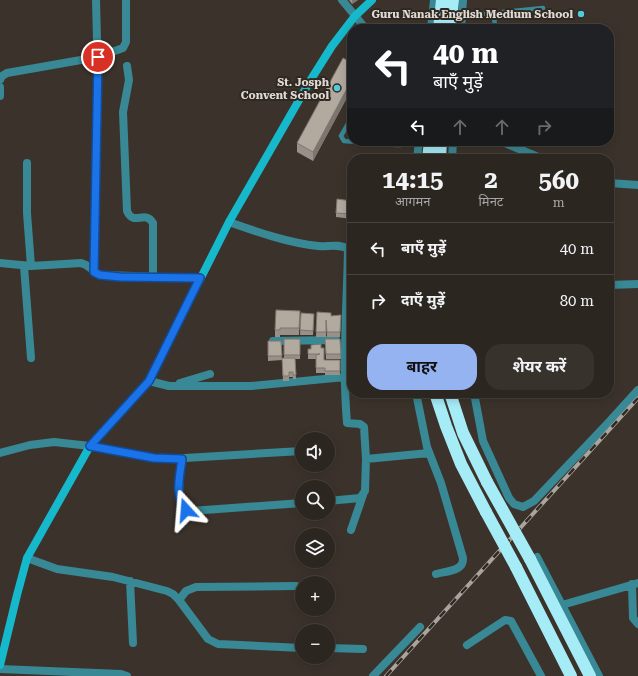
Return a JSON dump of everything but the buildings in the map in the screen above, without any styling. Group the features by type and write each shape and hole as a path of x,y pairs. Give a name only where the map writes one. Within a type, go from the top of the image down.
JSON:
{"highway":[{"path":"440,24 442,0"},
{"path":"451,24 453,0"},
{"path":"437,398 461,464 516,567 571,676"},
{"path":"452,398 463,434 487,482 533,558 590,676"}],"street":[{"path":"94,272 98,57 96,0"},
{"path":"0,80 2,76 8,73 98,57 123,48 126,42 126,0"},
{"path":"342,0 361,24"},
{"path":"348,24 354,16 372,0"},
{"path":"432,24 434,0"},
{"path":"461,24 463,0"},
{"path":"0,665 27,558 90,446 149,381 229,222 310,81 347,26"},
{"path":"127,66 129,80 123,112 127,211 129,216 133,219 147,217 153,223 153,278"},
{"path":"0,87 0,96"},
{"path":"512,146 531,154"},
{"path":"27,163 31,358"},
{"path":"614,183 638,185"},
{"path":"229,222 271,237 318,246 338,246 347,248"},
{"path":"0,263 28,266 81,263 100,275 153,278 200,278"},
{"path":"347,279 345,340 347,423 360,424 364,427 366,459 365,491 351,530"},
{"path":"614,285 638,284"},
{"path":"273,341 345,340"},
{"path":"168,386 210,374"},
{"path":"149,381 168,386 251,386 345,377"},
{"path":"475,398 483,441 487,451 509,498 514,504 523,507 534,501 638,390"},
{"path":"417,398 429,453 441,483 464,563 456,569 436,574"},
{"path":"0,453 45,442 63,442 154,458 182,459 295,451"},
{"path":"366,459 429,453"},
{"path":"182,459 179,496 182,506 186,510 191,511 295,504"},
{"path":"335,501 351,500 360,498 363,495"},
{"path":"27,558 57,569 113,577 167,591 179,600 208,639 218,644 295,648"},
{"path":"533,558 562,605 599,676"},
{"path":"130,581 133,643"},
{"path":"562,605 635,584 633,618 638,624"},
{"path":"179,600 186,591 196,588 295,586"},
{"path":"467,645 505,620 511,621 541,676"},
{"path":"373,676 420,626"},
{"path":"335,648 363,649"},
{"path":"0,669 121,674 127,676"}],"lane":[{"path":"462,16 543,8"},
{"path":"494,13 495,24"},
{"path":"347,125 341,136 344,142 347,142"}],"railway":[{"path":"386,676 638,398"}],"place":[{"name":"Guru Nanak English Medium School","path":"581,14"},
{"name":"St. Josph Convent School","path":"337,88"}],"route":[{"path":"98,57 94,272 100,275 120,277 200,278 149,381 90,446 154,458 182,459 179,496 182,506 186,510"}]}
